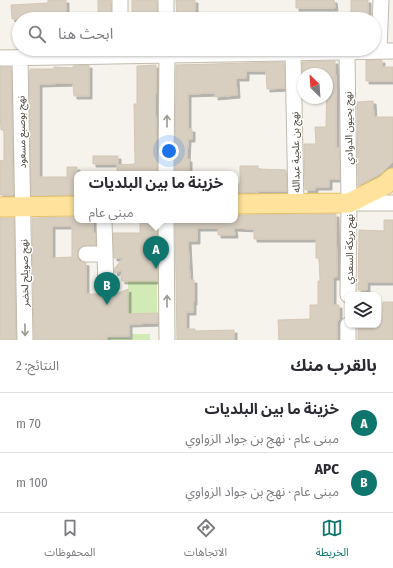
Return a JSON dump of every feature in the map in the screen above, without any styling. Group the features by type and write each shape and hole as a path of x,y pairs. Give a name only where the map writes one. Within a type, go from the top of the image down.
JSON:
{"main road":[{"path":"238,204 349,203 385,185 393,178"},
{"path":"0,207 74,206"}],"street":[{"path":"120,0 120,12"},
{"path":"166,0 166,12"},
{"path":"381,0 386,51"},
{"path":"0,58 40,56"},
{"path":"166,171 167,56"},
{"name":"نهج بن علجية عبدالله","path":"292,56 296,204"},
{"name":"نهج يحيون الدوادي","path":"346,56 349,203"},
{"name":"نهج بوصبع مسعود","path":"20,57 23,207"},
{"path":"349,203 393,203"},
{"name":"نهج بريكة السعدي","path":"348,292 349,203"},
{"name":"نهج صويلح لخضر","path":"23,207 25,340"},
{"path":"104,223 106,289"},
{"path":"166,223 167,340"},
{"path":"86,254 105,254"},
{"path":"348,328 348,340"}],"green space":[{"path":"128,281 157,281 157,313 128,314"},
{"path":"132,334 150,334 150,340 107,340 107,338 132,338"}],"building":[{"path":"48,0 66,0 66,12 12,12 12,19 11,5 48,3"},
{"path":"98,0 111,0 111,12 98,12"},
{"path":"132,0 157,0 157,12 132,12"},
{"path":"176,0 195,0 195,12 177,12"},
{"path":"296,0 334,0 335,8 296,8"},
{"path":"351,0 368,0 368,12 351,12"},
{"path":"366,60 382,60 382,67 393,67 393,81 366,81"},
{"path":"335,61 336,148 339,148 340,179 329,179 329,187 315,187 315,190 305,190 304,144 316,144 315,127 326,127 326,104 333,104 333,68 302,68 302,62"},
{"path":"284,62 285,88 267,89 266,71 246,71 246,78 236,78 237,95 215,97 215,93 188,94 188,129 192,129 192,139 188,139 187,159 189,159 189,171 175,171 176,65"},
{"path":"89,65 89,96 74,96 73,83 39,84 39,177 67,177 67,167 77,167 77,171 74,171 74,195 31,196 30,69 54,69 54,67 73,68 73,66"},
{"path":"156,65 155,94 157,171 117,171 117,165 135,164 134,104 137,104 137,66"},
{"path":"0,67 11,67 13,195 0,195 0,161 4,160 4,130 1,130"},
{"path":"373,101 374,117 393,117 393,162 383,172 358,186 357,102"},
{"path":"93,156 118,156 118,164 93,164"},
{"path":"240,166 258,166 258,169 286,170 287,191 238,193 238,184 240,184"},
{"path":"336,214 337,277 333,277 333,305 339,305 337,340 279,340 278,320 310,319 310,305 318,305 318,281 320,281 319,258 316,258 316,239 254,239 254,229 234,228 235,235 218,235 218,228 197,228 197,241 188,241 190,280 194,280 194,302 193,312 186,312 186,329 195,329 195,331 234,330 234,340 177,340 175,223 238,223 238,215"},
{"path":"74,217 74,223 93,223 93,233 95,233 96,245 82,246 78,249 77,254 78,259 81,262 86,263 86,294 98,294 107,298 128,289 128,314 158,313 158,323 129,324 129,336 107,336 107,340 34,340 32,218","holes":["52,226 72,226 72,257 52,258"]},
{"path":"0,218 14,218 16,340 0,340"},
{"path":"384,220 393,220 393,282 367,282 367,290 358,290 359,230 384,231"},
{"path":"140,223 157,223 158,281 122,281 122,270 115,273 114,269 123,258 114,258 113,233 140,233"},
{"path":"383,302 393,302 393,340 358,340 358,328 381,328"}],"place":[{"name":"خزينة ما بين البلديات","path":"156,269"},
{"name":"APC","path":"107,305"}]}
